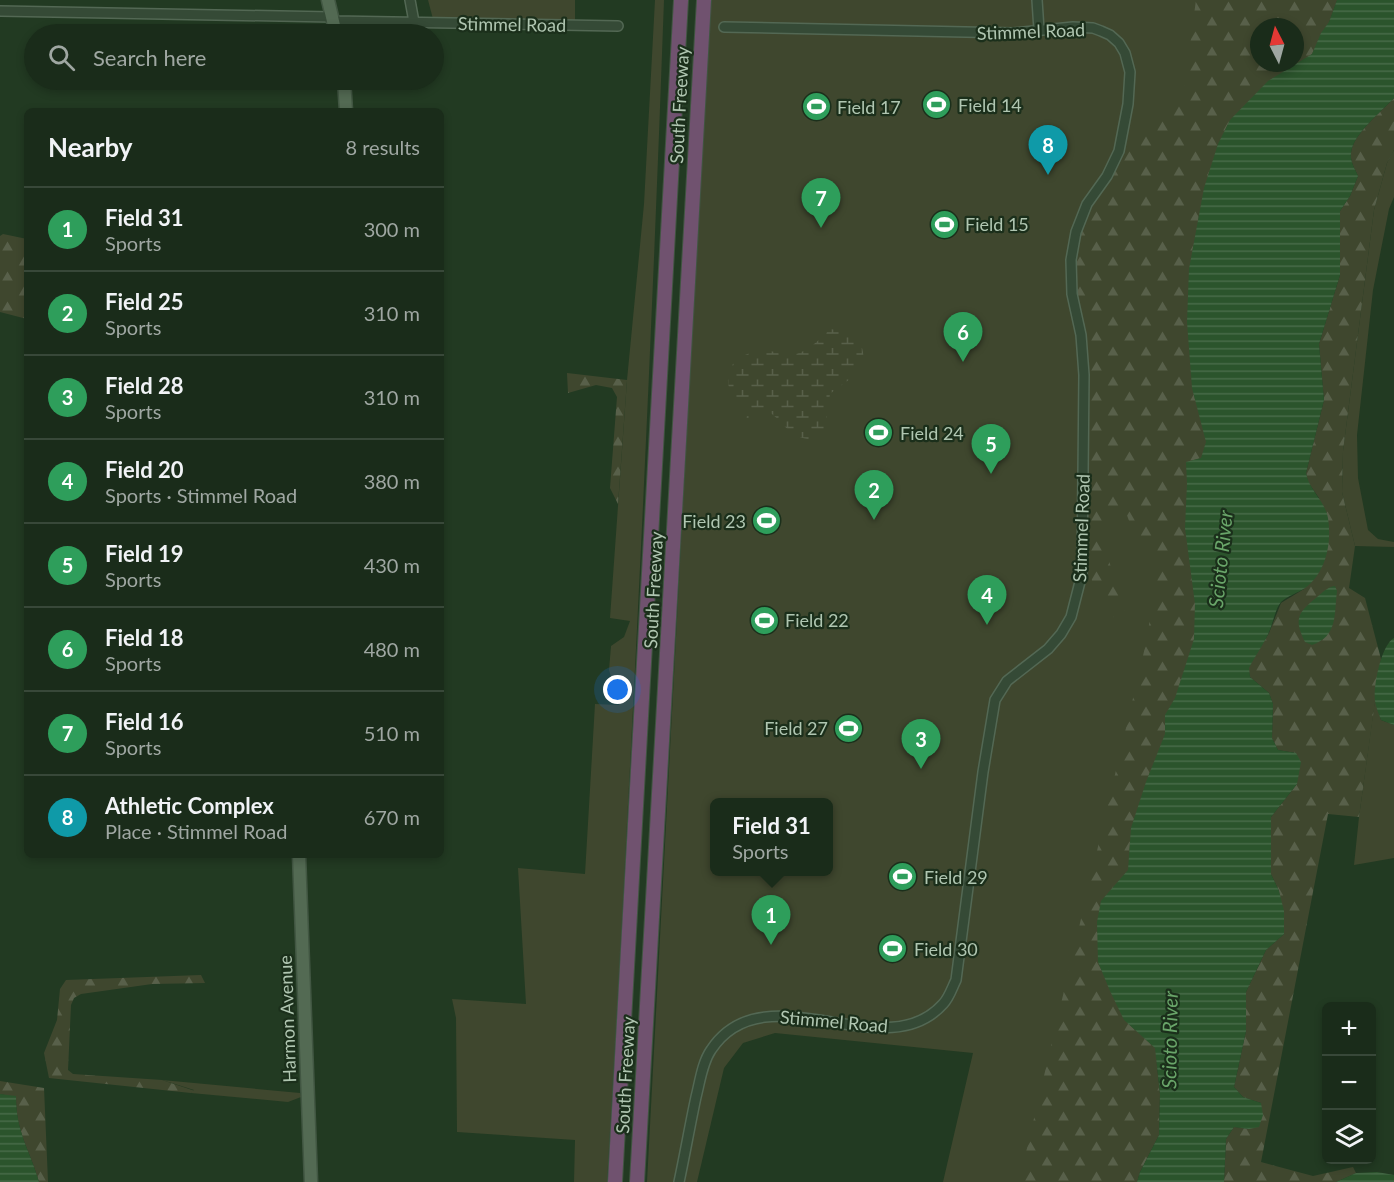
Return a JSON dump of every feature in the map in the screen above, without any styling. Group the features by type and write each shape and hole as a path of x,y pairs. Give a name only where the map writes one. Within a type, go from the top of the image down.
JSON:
{"highway":[{"name":"South Freeway","path":"615,1182 681,0"},
{"name":"South Freeway","path":"637,1182 705,0"}],"main road":[{"path":"328,0 334,24"},
{"path":"345,90 346,108"},
{"name":"Harmon Avenue","path":"299,858 311,1182"}],"street":[{"path":"40,0 41,11"},
{"path":"410,0 414,22"},
{"path":"1037,0 1039,30"},
{"name":"Stimmel Road","path":"0,10 618,26"},
{"name":"Stimmel Road","path":"679,1182 702,1071 710,1051 723,1035 736,1025 754,1018 776,1016 878,1027 902,1026 922,1020 934,1012 945,1002 956,980 994,700 1007,681 1048,649 1061,634 1071,617 1083,574 1084,375 1081,335 1072,294 1071,260 1076,232 1088,204 1107,176 1119,151 1128,104 1130,72 1125,53 1110,35 1093,28 1059,28 1013,33 724,27"}],"green space":[{"path":"428,0 575,0 575,21 433,19"},
{"path":"655,0 664,0 652,296 639,591 607,1182 574,1182 575,1140 457,1132 456,1018 452,999 526,1004 518,868 585,874 595,704 619,705 609,670 611,646 624,637 630,621 610,618 627,380 644,204"},
{"path":"712,0 1337,0 1329,22 1137,1182 943,1182 973,1053 775,1033 743,1043 724,1068 697,1182 682,1182 704,1073 711,1054 733,1029 724,1028 708,1047 676,1182 647,1182 709,18"},
{"path":"1196,0 1337,0 1329,22 1321,33 1312,54 1304,60 1304,18 1250,18 1250,72 1287,72 1248,101 1230,120 1218,144 1204,188 1189,269 1187,322 1192,388 1206,442 1201,458 1186,462 1185,528 1195,604 1194,639 1175,698 1165,715 1165,734 1131,828 1128,870 1101,901 1124,1020 1155,1048 1160,1094 1159,1135 1137,1182 1019,1182 1146,643 1155,589 1156,561 1132,529 1124,507 1108,510 1103,530 1106,551 1130,630 1128,632 1103,606 1090,576 1087,547 1089,368 1077,299 1076,252 1093,204 1128,152 1154,120 1182,103"},
{"path":"1394,98 1394,150 1387,163 1374,210 1343,451 1342,492 1355,546 1349,588 1365,598 1381,659 1359,817 1328,814 1261,1162 1313,1176 1353,1167 1356,1173 1336,1182 1224,1182 1226,1139 1234,1127 1249,1129 1261,1103 1243,1097 1234,1087 1246,1031 1246,992 1266,950 1284,934 1279,891 1271,874 1271,817 1297,784 1296,753 1278,750 1272,738 1273,704 1269,693 1250,677 1248,668 1269,633 1281,603 1304,589 1319,498 1308,482 1306,473 1324,400 1319,344 1340,275 1340,211 1350,196 1358,176 1351,159 1353,146 1362,131"},
{"path":"1394,150 1394,197 1389,209 1373,290 1357,435 1358,478 1368,530 1378,539 1394,542 1394,547 1355,546 1342,492 1343,451 1374,210 1387,163"},
{"path":"3,234 24,238 24,318 0,312 0,236"},
{"path":"830,329 855,333 861,345 863,363 854,376 830,394 823,442 795,435 766,411 759,412 743,424 747,417 743,408 731,394 728,382 731,367 735,361 754,352 770,351 789,355 798,353 813,345"},
{"path":"567,373 627,380 618,504 610,488 617,397 612,388 596,385 568,393"},
{"path":"1375,700 1381,720 1394,725 1394,858 1354,865 1359,817"},
{"path":"201,975 205,983 152,984 81,994 74,998 71,1005 68,1070 73,1074 162,1080 195,1091 191,1093 49,1078 44,1053 57,1020 60,989 66,980"},
{"path":"162,1080 300,1093 301,1097 288,1102 191,1093 194,1090"},
{"path":"0,1081 44,1088 48,1182 39,1182 18,1121 16,1097 0,1094"}],"water":[{"name":"Scioto River","path":"1337,0 1394,0 1394,98 1362,131 1353,146 1351,159 1358,176 1350,196 1340,211 1340,275 1319,344 1324,400 1306,473 1328,518 1329,537 1326,557 1312,582 1283,600 1279,605 1267,636 1249,668 1250,677 1269,693 1273,704 1272,738 1278,750 1296,753 1301,762 1297,784 1271,817 1271,874 1279,891 1284,911 1284,934 1266,950 1246,992 1246,1031 1234,1087 1243,1097 1261,1103 1263,1115 1259,1127 1249,1129 1234,1127 1226,1139 1224,1182 1137,1182 1159,1135 1160,1094 1155,1048 1124,1020 1110,991 1098,962 1097,922 1101,901 1128,870 1131,828 1165,734 1165,715 1175,698 1194,639 1195,604 1185,528 1186,462 1201,458 1206,442 1192,388 1187,322 1189,269 1204,188 1218,144 1230,120 1268,81 1283,72 1304,72 1304,59 1312,54 1321,33 1329,22"},
{"path":"1335,586 1337,591 1331,630 1320,641 1312,645 1305,642 1299,628 1301,613 1325,590"},
{"path":"1394,638 1394,725 1381,720 1375,695 1382,657 1389,642"},
{"path":"0,1094 16,1096 18,1121 39,1182 0,1182"},
{"path":"1377,1172 1394,1175 1394,1182 1336,1182 1356,1173"}],"place":[{"name":"Field 14","path":"937,105"},
{"name":"Field 17","path":"816,107"},
{"name":"Athletic Complex","path":"1048,175"},
{"name":"Field 15","path":"944,224"},
{"name":"Field 16","path":"821,228"},
{"name":"Field 18","path":"963,362"},
{"name":"Field 24","path":"879,433"},
{"name":"Field 19","path":"991,474"},
{"name":"Field 25","path":"874,520"},
{"name":"Field 23","path":"767,521"},
{"name":"Field 22","path":"764,620"},
{"name":"Field 20","path":"987,625"},
{"name":"Field 27","path":"849,728"},
{"name":"Field 28","path":"921,769"},
{"name":"Field 29","path":"903,877"},
{"name":"Field 31","path":"771,945"},
{"name":"Field 30","path":"893,949"}]}
